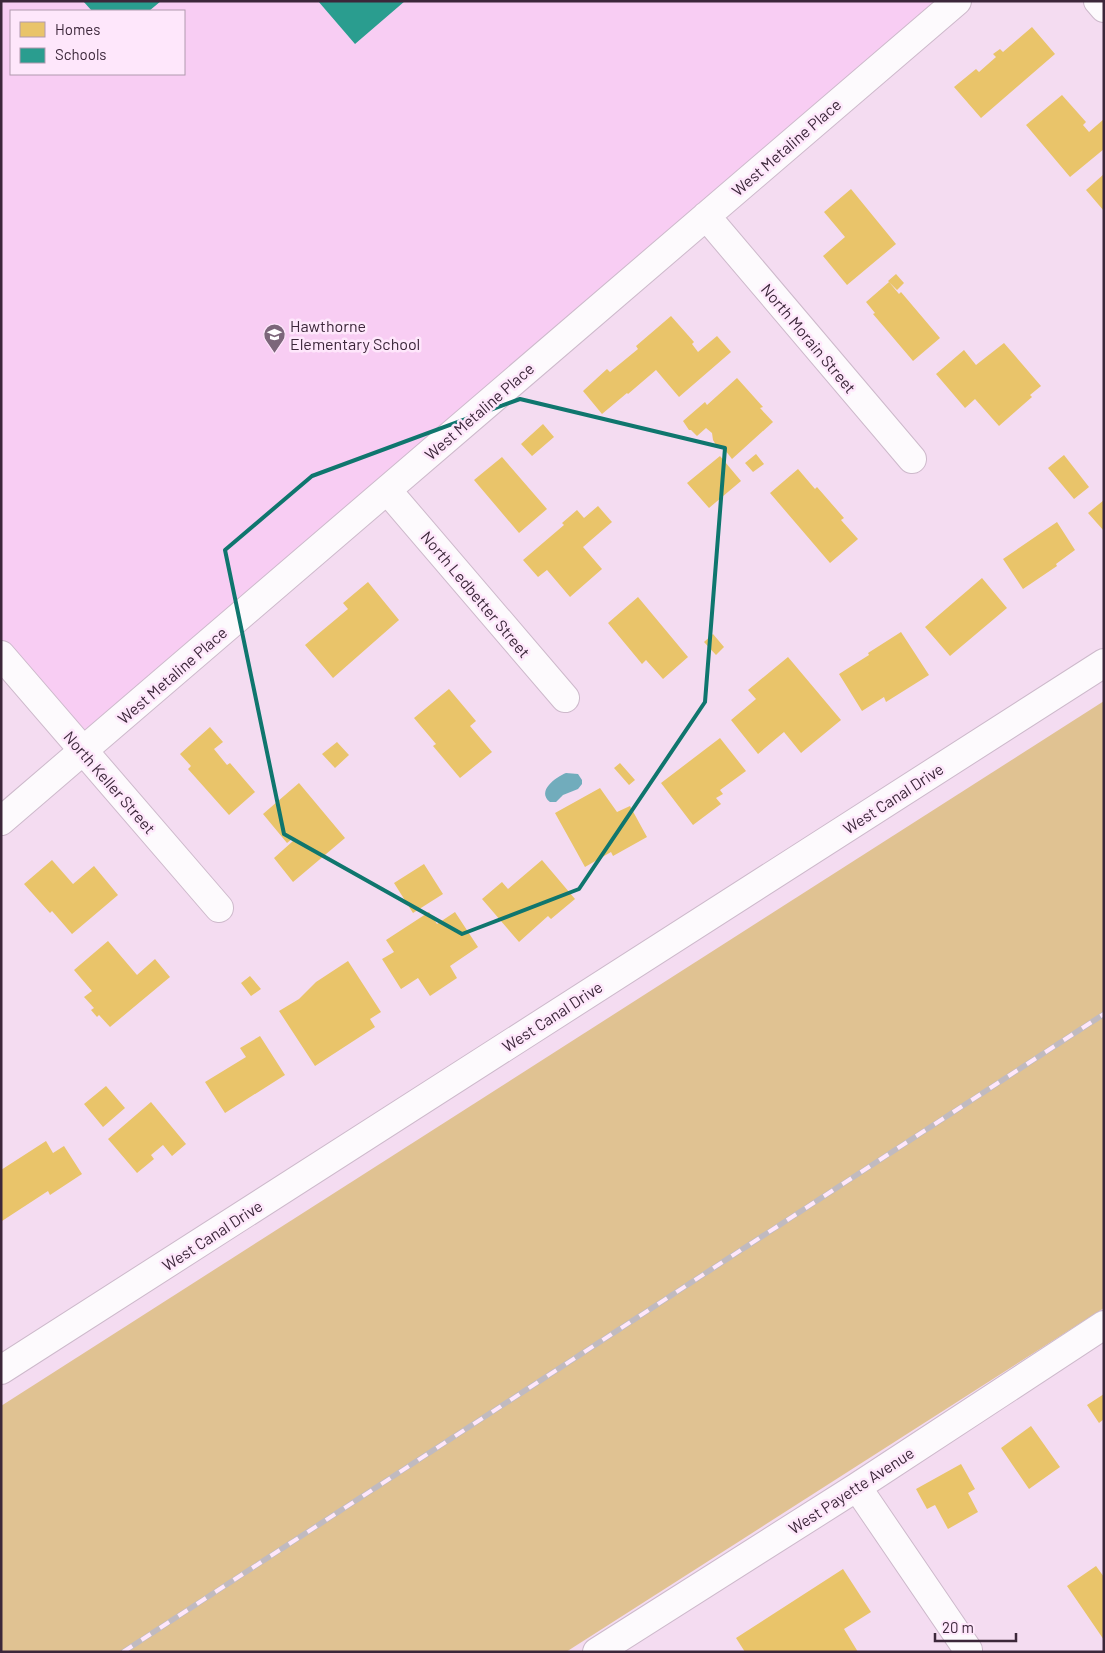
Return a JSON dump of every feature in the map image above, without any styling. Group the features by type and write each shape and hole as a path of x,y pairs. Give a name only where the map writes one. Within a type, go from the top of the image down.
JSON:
{"street":[{"name":"West Metaline Place","path":"1,821 956,1"},
{"path":"1098,1 1104,8"},
{"name":"North Morain Street","path":"706,216 912,459"},
{"name":"North Ledbetter Street","path":"387,490 565,698"},
{"name":"North Keller Street","path":"1,655 219,908"},
{"name":"West Canal Drive","path":"1,1370 1104,663"},
{"name":"West Payette Avenue","path":"597,1652 857,1487 1104,1324"},
{"path":"857,1487 968,1650"}],"highlighted area":[{"path":"520,399 725,448 705,702 579,889 462,934 284,834 225,550 312,476"}],"shaded area":[{"name":"Hawthorne Elementary School","path":"1,1 956,1 83,750 1,655"},
{"path":"1104,701 1104,1308 566,1652 1,1652 1,1406"}],"water":[{"path":"566,773 578,774 582,784 578,789 563,795 556,802 550,802 546,798 546,789 553,781"}],"building: Homes":[{"path":"1032,27 1055,54 981,118 954,87 976,69 979,72 996,57 993,54 1000,49 1003,52"},
{"path":"1062,95 1086,122 1083,125 1089,132 1104,119 1104,149 1070,177 1026,125"},
{"path":"1104,174 1104,211 1086,190"},
{"path":"851,189 896,244 847,285 823,256 845,237 824,212"},
{"path":"896,274 904,283 897,290 888,281"},
{"path":"889,282 899,294 901,292 940,338 913,361 873,314 875,313 866,302"},
{"path":"671,316 694,342 692,344 698,352 717,336 731,352 679,397 656,370 602,414 583,391 607,369 610,372 638,349 636,346"},
{"path":"1004,343 1041,386 1030,395 1032,397 999,426 975,399 965,408 936,374 964,350 976,365"},
{"path":"737,378 763,407 760,408 773,422 732,459 725,450 716,445 712,433 706,428 697,436 689,430 683,421 705,402 707,405"},
{"path":"543,424 554,437 532,456 521,444"},
{"path":"756,454 764,464 753,472 745,463"},
{"path":"1064,455 1089,487 1074,499 1048,468"},
{"path":"720,456 741,481 709,508 687,483"},
{"path":"502,457 547,509 519,533 474,480"},
{"path":"798,469 815,489 817,487 844,518 841,520 858,539 830,563 770,493"},
{"path":"1104,500 1104,531 1088,513"},
{"path":"598,506 612,522 583,547 602,569 570,597 547,570 538,577 523,560 564,525 562,523 577,510 584,518"},
{"path":"1057,522 1075,550 1056,564 1057,566 1023,589 1003,559"},
{"path":"982,578 1007,608 950,656 925,627"},
{"path":"368,582 399,620 333,678 305,645 348,609 343,603"},
{"path":"638,597 688,657 663,679 646,660 642,664 608,623"},
{"path":"901,632 929,675 886,702 884,697 862,711 839,674"},
{"path":"713,634 724,647 716,655 704,642"},
{"path":"788,657 841,720 801,753 784,732 758,754 731,720 756,699 748,690"},
{"path":"449,689 476,721 470,726 492,752 460,778 433,746 436,744 414,718"},
{"path":"210,727 223,742 214,749 227,765 230,763 255,792 229,815 188,769 191,766 180,754"},
{"path":"720,738 746,771 720,790 723,794 716,798 721,804 693,825 661,783"},
{"path":"337,742 349,755 335,768 322,754"},
{"path":"620,763 635,780 629,785 614,768"},
{"path":"299,783 345,838 293,882 274,858 293,841 292,839 287,843 263,814"},
{"path":"600,788 617,812 630,806 647,837 613,856 611,852 585,867 555,813"},
{"path":"52,860 73,884 94,866 118,895 72,934 52,911 50,913 24,884"},
{"path":"542,860 575,899 551,919 548,916 519,942 482,899 502,882 508,889"},
{"path":"424,864 443,894 413,913 394,883"},
{"path":"429,912 437,924 455,912 478,947 450,966 457,978 430,996 418,978 401,989 382,959 394,952 386,940"},
{"path":"108,941 137,975 155,959 170,977 110,1027 99,1015 97,1017 91,1010 94,1008 84,997 92,991 74,970"},
{"path":"348,961 381,1012 370,1019 375,1027 315,1066 279,1011 299,999 316,982"},
{"path":"250,976 261,989 251,996 241,983"},
{"path":"260,1036 285,1075 225,1113 205,1082 246,1057 240,1048"},
{"path":"106,1086 125,1108 103,1127 84,1104"},
{"path":"151,1102 186,1144 172,1156 163,1145 151,1155 154,1159 137,1173 108,1139"},
{"path":"46,1141 53,1153 64,1146 82,1174 50,1195 48,1191 2,1221 1,1170"},
{"path":"1104,1394 1104,1419 1099,1423 1087,1405"},
{"path":"1031,1426 1060,1467 1029,1489 1001,1448"},
{"path":"961,1464 975,1489 968,1493 978,1512 948,1529 935,1505 927,1509 916,1489"},
{"path":"1096,1566 1104,1577 1104,1640 1067,1586"},
{"path":"843,1569 871,1612 844,1629 858,1652 745,1652 736,1638"}],"building: Schools":[{"path":"83,1 161,1 150,10 91,10"},
{"path":"318,1 405,1 355,44"}],"railway":[{"path":"123,1652 1104,1014"}],"place":[{"name":"Hawthorne Elementary School","path":"274,353"}]}
